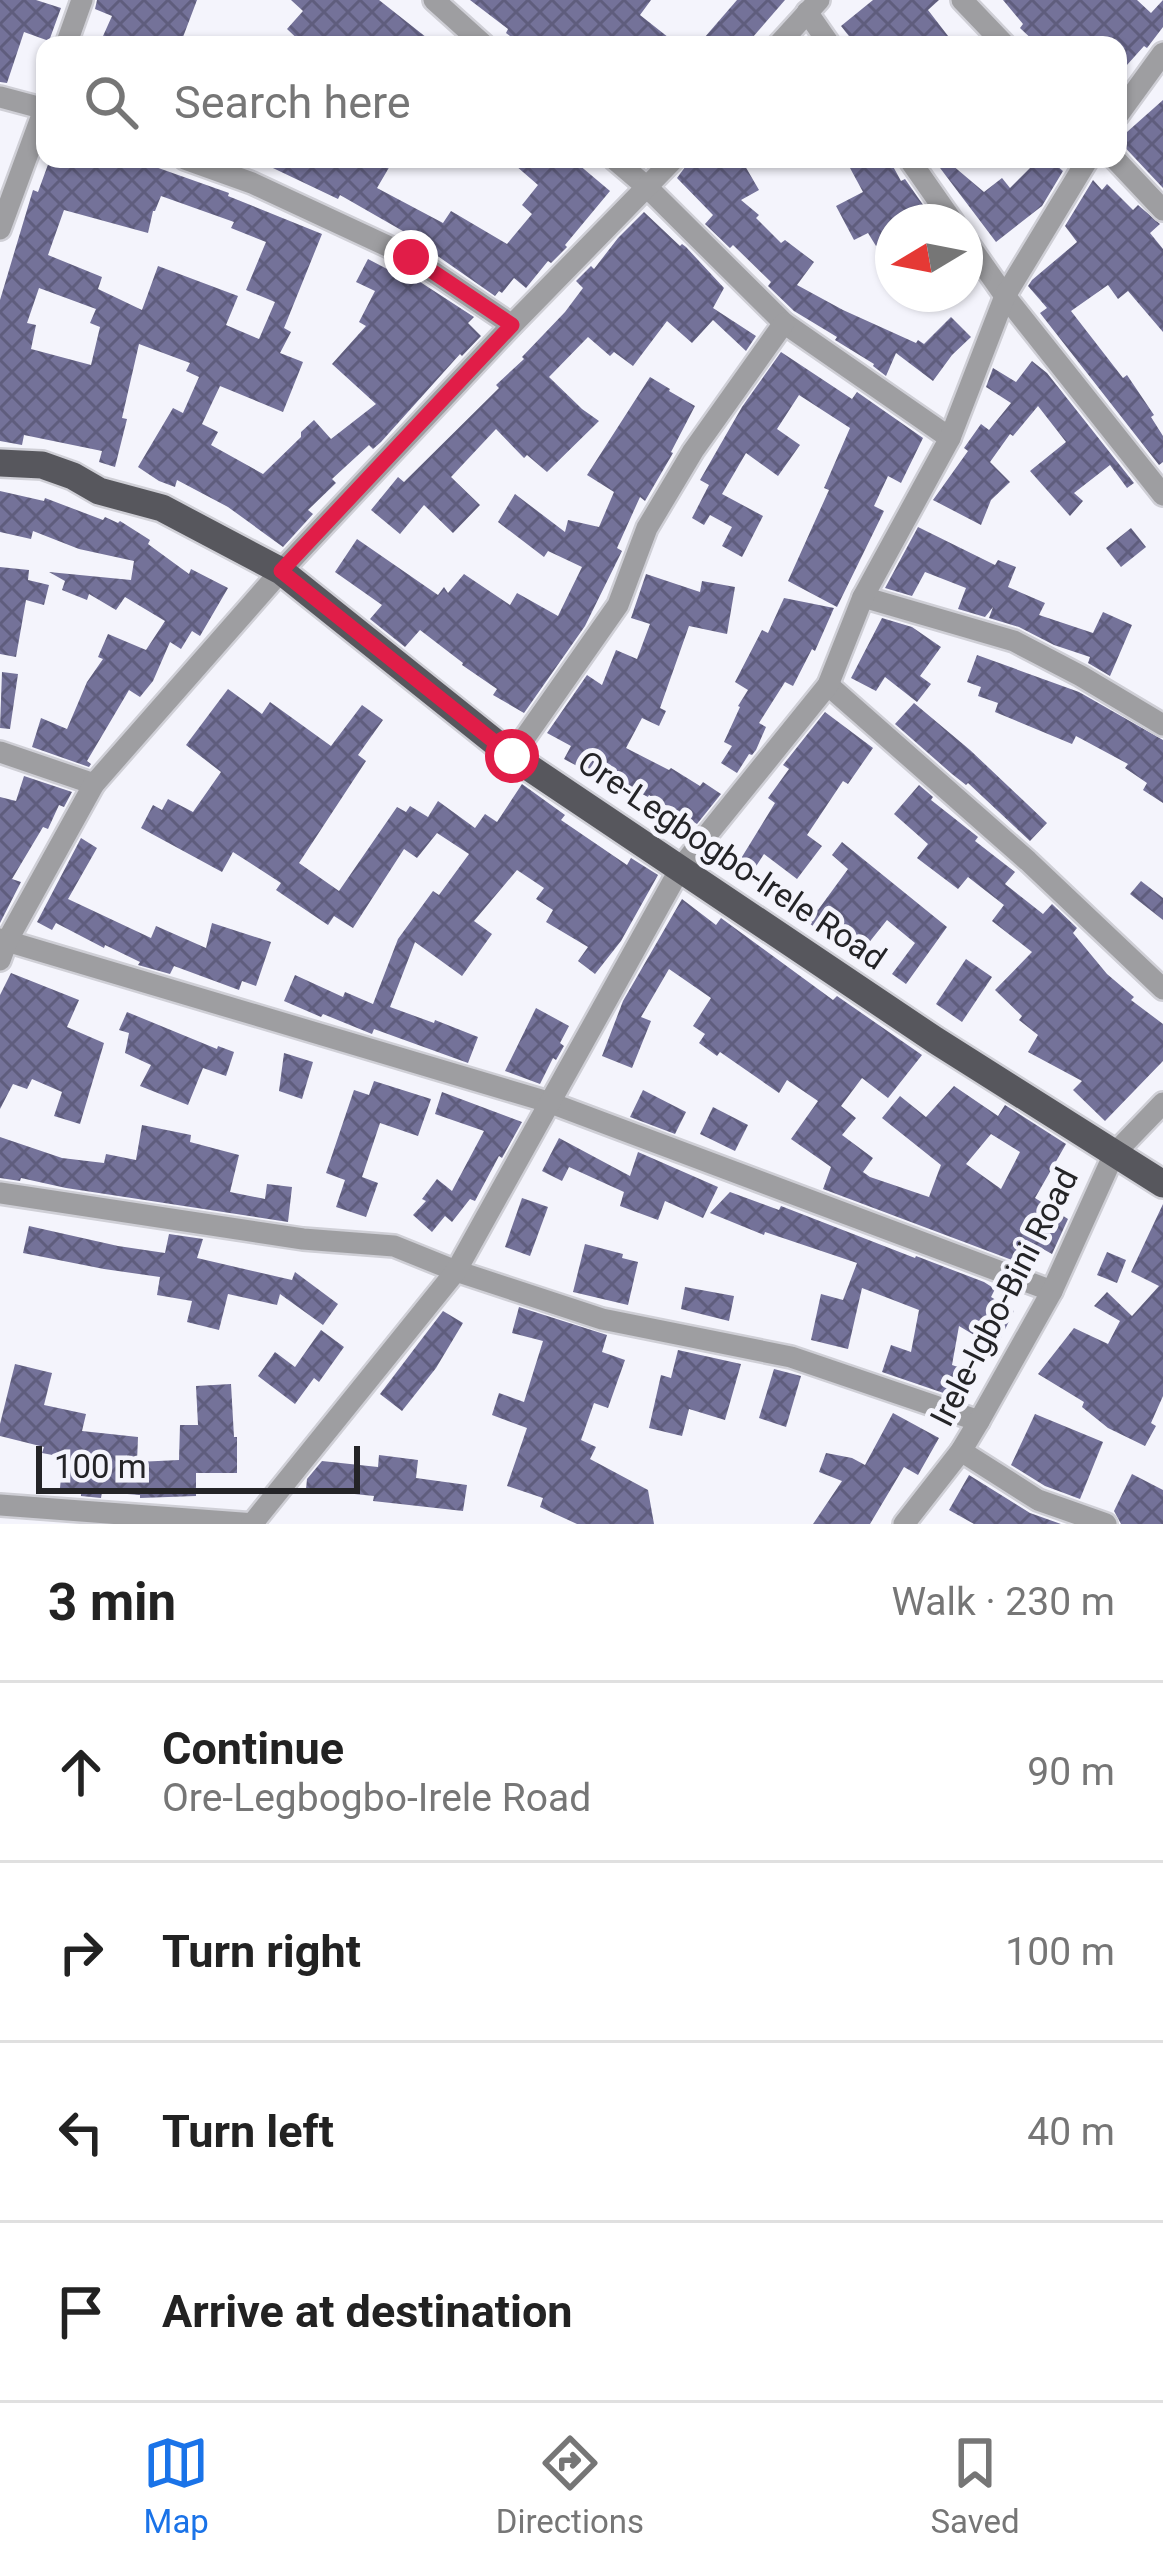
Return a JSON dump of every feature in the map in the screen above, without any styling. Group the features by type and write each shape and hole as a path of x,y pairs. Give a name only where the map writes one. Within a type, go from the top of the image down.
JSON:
{"main road":[{"name":"Ore-Legbogbo-Irele Road","path":"0,463 42,465 99,491 162,508 281,571 512,756 935,1040 1163,1184"}],"street":[{"path":"69,36 82,0"},
{"path":"962,0 996,36"},
{"path":"448,5 476,36"},
{"path":"786,36 813,6 826,36"},
{"path":"1127,103 1163,53"},
{"path":"0,97 36,106"},
{"path":"0,230 36,132"},
{"path":"210,168 411,257 512,325"},
{"path":"625,168 784,323 950,438"},
{"path":"666,168 281,571 94,784 2,946 548,1102 1052,1291"},
{"path":"915,168 940,204"},
{"path":"0,1505 253,1524 456,1270 681,867 828,685 863,597 950,438 1005,296 1083,168"},
{"path":"1123,168 1163,210"},
{"path":"983,265 1163,495"},
{"path":"512,756 618,605 647,528 693,451 784,323"},
{"path":"863,597 1014,640 1163,725"},
{"path":"828,685 1028,861 1163,989"},
{"path":"0,752 94,784"},
{"name":"Irele-Igbo-Bini Road","path":"904,1524 979,1421 1052,1291 1114,1154 1163,1103"},
{"path":"0,1192 303,1239 394,1246 602,1318 791,1357 979,1421"},
{"path":"961,1451 1038,1500 1106,1524"}],"building":[{"path":"0,0 36,0 61,8 51,36 24,32 7,83 0,82"},
{"path":"97,0 197,0 183,36 103,36 112,16 95,9"},
{"path":"291,0 379,0 425,36 294,36 287,29 303,11"},
{"path":"470,0 651,0 640,15 667,36 510,36 508,29"},
{"path":"737,0 785,0 754,36 706,36"},
{"path":"873,0 939,0 928,10 948,36 849,36 841,26"},
{"path":"1003,0 1137,0 1151,13 1163,0 1163,27 1127,65 1127,36 1028,36 1020,28 1023,24"},
{"path":"1163,100 1163,188 1127,150 1127,132"},
{"path":"47,168 158,168 322,234 284,328 291,332 280,353 303,362 283,412 220,386 202,424 218,432 211,445 263,474 314,420 331,439 376,404 332,364 366,326 359,322 375,291 356,282 368,259 408,280 411,276 474,317 468,323 481,336 381,442 373,449 369,445 332,479 336,483 308,510 313,514 283,547 228,507 177,480 175,487 159,481 138,467 173,408 183,413 199,377 186,371 190,363 139,344 115,467 99,462 102,451 24,435 22,445 0,441 0,300 33,190 38,192","holes":["161,196 234,222 231,228 266,242 246,290 275,302 259,339 226,325 238,296 158,266 142,310 98,289 102,277 48,255 64,210 148,233","39,288 96,309 90,323 100,327 91,365 31,349 36,325 27,323"]},
{"path":"273,168 389,168 377,188 443,223 451,211 507,244 532,214 522,205 538,185 518,168 583,168 610,191 567,247 526,288 514,278 495,296 430,247 340,195 338,199"},
{"path":"684,168 746,168 759,190 741,200 781,243 785,240 814,262 797,285 916,343 924,344 951,317 971,337 933,381 896,353 886,376 794,311 768,286 771,282 705,224 713,215 677,178"},
{"path":"850,168 894,168 922,204 875,204 875,244 868,233 854,240 836,206 863,192"},
{"path":"940,168 956,168 984,192 1002,178 1010,188 1030,168 1060,168 1063,171 1042,206 996,242 983,225 983,204 967,204"},
{"path":"1093,180 1102,190 1107,184 1133,210 1138,205 1160,224 1150,233 1163,249 1163,332 1128,291 1118,299 1108,285 1071,311 1123,378 1127,375 1154,415 1163,436 1159,465 1040,313 1047,308 1028,286 1077,242 1065,226"},
{"path":"644,212 724,288 713,308 756,336 746,351 713,320 692,343 667,321 633,366 614,352 610,356 588,337 549,377 599,421 547,472 527,455 524,458 496,429 451,477 480,505 453,533 424,505 400,534 371,510 398,477 404,482 499,388 496,385 583,288 576,281 591,266 594,269"},
{"path":"781,352 852,399 857,392 923,438 901,483 888,476 874,506 884,511 837,607 788,581 829,490 824,488 850,428 799,395 777,429 800,445 778,476 746,453 722,494 763,516 742,557 722,546 732,527 710,515 704,525 692,518 709,485 700,480"},
{"path":"1032,361 1047,373 1134,483 1127,488 1110,465 1074,493 1083,501 1070,516 1030,471 1066,442 1038,406 990,462 1010,482 991,500 981,525 933,500 981,424 989,430 1011,403 986,387 993,368 1016,382"},
{"path":"650,377 695,406 645,501 640,497 617,548 622,551 585,626 524,713 493,695 497,689 420,630 405,647 370,619 382,605 335,572 357,539 438,595 444,587 448,593 464,574 510,605 517,593 558,616 582,567 548,551 544,557 498,522 515,494 565,532 568,520 599,527 614,492 587,475"},
{"path":"0,491 45,498 103,520 120,521 189,574 191,569 228,588 200,636 192,631 181,649 170,642 153,681 140,697 129,690 87,761 89,767 32,747 41,718 67,729 87,682 103,659 98,657 108,634 146,650 165,621 125,597 116,610 89,594 87,600 62,590 65,581 49,572 131,580 134,561 79,549 33,531 31,539 0,532"},
{"path":"918,527 995,565 998,560 1016,567 1008,587 1045,603 1039,615 1093,633 1103,612 1132,625 1110,676 1088,663 1090,657 989,618 993,607 985,617 958,609 966,588 925,572 912,596 885,588"},
{"path":"1131,528 1146,547 1121,567 1106,548"},
{"path":"0,567 29,570 28,580 49,585 44,605 26,600 16,657 0,654"},
{"path":"646,574 700,592 702,581 735,587 727,634 689,626 660,708 666,711 659,726 642,718 626,748 721,794 697,824 649,795 611,778 609,783 564,759 571,746 547,733 587,675 602,685 616,650 637,659 650,624 631,618"},
{"path":"784,598 834,608 793,686 785,682 759,723 766,727 756,750 737,773 721,763 732,746 724,742 748,690 735,682 762,630 768,633"},
{"path":"882,618 912,627 941,647 920,676 931,684 917,702 885,677 876,691 851,678"},
{"path":"977,655 1079,692 1163,740 1163,803 1143,790 1147,783 1125,768 1128,764 1076,736 1072,744 995,712 998,703 978,696 981,687 967,682"},
{"path":"2,672 18,674 10,729 0,728"},
{"path":"228,689 262,714 270,702 331,746 362,705 383,720 358,755 366,761 299,863 339,891 397,807 406,812 410,806 428,817 438,801 475,828 485,814 497,822 522,784 565,815 561,820 627,865 631,858 658,875 621,941 595,974 578,961 588,947 546,922 553,910 536,899 544,888 517,870 474,921 492,934 462,976 415,942 390,1007 478,1037 468,1063 284,1001 295,975 343,997 345,992 373,1004 398,939 433,891 439,895 469,854 437,833 417,858 404,849 353,928 334,916 328,925 276,890 281,883 233,852 222,872 141,828 153,805 162,810 168,799 193,812 221,772 186,745"},
{"path":"914,703 1047,823 1030,841 895,724"},
{"path":"825,712 873,748 848,784 843,781 807,835 822,846 797,879 764,854 751,874 737,865 775,803 768,798 789,769 783,765"},
{"path":"24,776 72,792 64,807 59,805 48,829 43,827 12,879 21,882 0,923 0,797 16,801"},
{"path":"919,785 978,837 975,841 1015,872 1005,884 1043,914 1052,904 1077,928 1073,933 1107,974 1134,997 1131,1000 1163,1024 1163,1061 1105,1121 1073,1090 1082,1081 1028,1052 1038,1035 995,990 1032,952 992,921 1004,905 968,877 958,889 917,858 928,844 894,814"},
{"path":"81,838 97,848 68,899 151,938 156,926 206,948 212,923 271,942 256,986 242,981 239,990 174,966 170,974 138,965 140,962 56,923 52,930 37,922"},
{"path":"842,842 947,927 906,984 892,974 915,943 887,920 867,945 878,955 868,967 778,900 786,889 818,910 848,869 832,855"},
{"path":"1141,881 1163,898 1163,920 1130,894"},
{"path":"682,899 716,925 721,918 833,1000 837,996 922,1055 888,1098 862,1078 841,1106 856,1118 842,1135 873,1158 863,1172 870,1177 929,1197 941,1165 882,1118 900,1096 926,1117 954,1086 998,1116 1005,1105 1066,1144 1035,1198 1068,1219 1052,1254 1043,1249 1033,1268 823,1189 831,1167 791,1139 818,1101 787,1080 779,1093 699,1043 705,1034 693,1026 711,998 669,969 641,1017 651,1021 632,1068 602,1056 623,1001","holes":["991,1134 1020,1152 1001,1189 966,1164"]},
{"path":"966,959 992,977 962,1022 936,1004"},
{"path":"11,973 79,1000 67,1027 104,1043 80,1124 54,1116 62,1092 32,1079 27,1089 13,1084 0,1109 0,995"},
{"path":"536,1008 569,1026 560,1043 564,1046 540,1084 505,1071"},
{"path":"127,1012 234,1052 226,1076 203,1068 188,1105 140,1086 151,1065 125,1053 129,1033 119,1030"},
{"path":"284,1053 313,1062 302,1099 279,1091"},
{"path":"374,1081 431,1099 418,1136 380,1123 362,1177 378,1183 366,1217 336,1207 345,1180 326,1173 354,1090 369,1095"},
{"path":"643,1090 686,1112 675,1134 630,1117"},
{"path":"442,1092 522,1122 475,1201 470,1199 452,1222 445,1216 432,1232 413,1215 437,1179 452,1191 484,1131 435,1114"},
{"path":"713,1107 748,1125 735,1151 700,1134"},
{"path":"142,1125 191,1135 190,1142 239,1155 230,1192 265,1199 267,1184 292,1187 288,1222 0,1178 0,1137 62,1158 104,1163 106,1154 136,1160"},
{"path":"559,1138 630,1176 638,1152 718,1187 703,1218 665,1201 658,1220 620,1206 624,1192 569,1167 562,1181 542,1171"},
{"path":"730,1192 779,1210 781,1206 995,1289 991,1297 1014,1311 996,1348 959,1326 952,1365 970,1371 961,1399 882,1372 891,1345 911,1352 919,1310 862,1288 848,1349 811,1340 821,1294 843,1300 857,1263 710,1213"},
{"path":"522,1198 548,1207 530,1256 505,1247"},
{"path":"1163,1204 1163,1396 1145,1446 1108,1428 1082,1407 1084,1402 1038,1374 1074,1328 1108,1344 1120,1321 1094,1306 1107,1292 1132,1316 1159,1286 1131,1272"},
{"path":"29,1226 165,1253 169,1234 203,1239 197,1258 292,1280 295,1272 338,1304 323,1325 280,1294 277,1305 228,1294 219,1330 187,1322 192,1301 157,1295 160,1277 23,1253"},
{"path":"585,1244 638,1262 628,1305 573,1292"},
{"path":"1107,1252 1126,1260 1117,1283 1097,1275"},
{"path":"685,1287 734,1296 729,1321 681,1309"},
{"path":"519,1307 607,1335 602,1352 625,1360 608,1408 594,1403 581,1440 596,1447 590,1459 648,1490 654,1524 577,1524 540,1507 543,1498 507,1486 527,1428 492,1415 499,1393 524,1402 543,1341 512,1333"},
{"path":"443,1311 463,1323 402,1411 380,1394"},
{"path":"321,1330 344,1347 319,1382 314,1378 295,1404 258,1376 275,1352 295,1367"},
{"path":"678,1350 741,1364 725,1420 689,1409 682,1436 649,1428 661,1375 671,1378"},
{"path":"15,1364 52,1373 44,1405 86,1414 82,1431 138,1437 137,1462 179,1460 180,1425 198,1425 196,1386 231,1384 237,1473 196,1473 196,1496 140,1498 102,1492 101,1498 60,1488 63,1457 0,1436"},
{"path":"774,1369 801,1376 786,1427 759,1418"},
{"path":"893,1413 939,1438 918,1475 904,1467 870,1524 813,1524 842,1481 819,1472 826,1453 865,1465"},
{"path":"1035,1414 1103,1442 1080,1499 1045,1486 1011,1465"},
{"path":"379,1455 418,1460 416,1478 467,1485 463,1511 306,1489 307,1479 322,1461 378,1467"},
{"path":"1132,1474 1163,1490 1163,1524 1121,1524 1114,1511"},
{"path":"969,1475 1030,1513 1061,1524 974,1524 949,1510"}],"route":[{"path":"411,257 512,325 281,571 512,756"}]}
